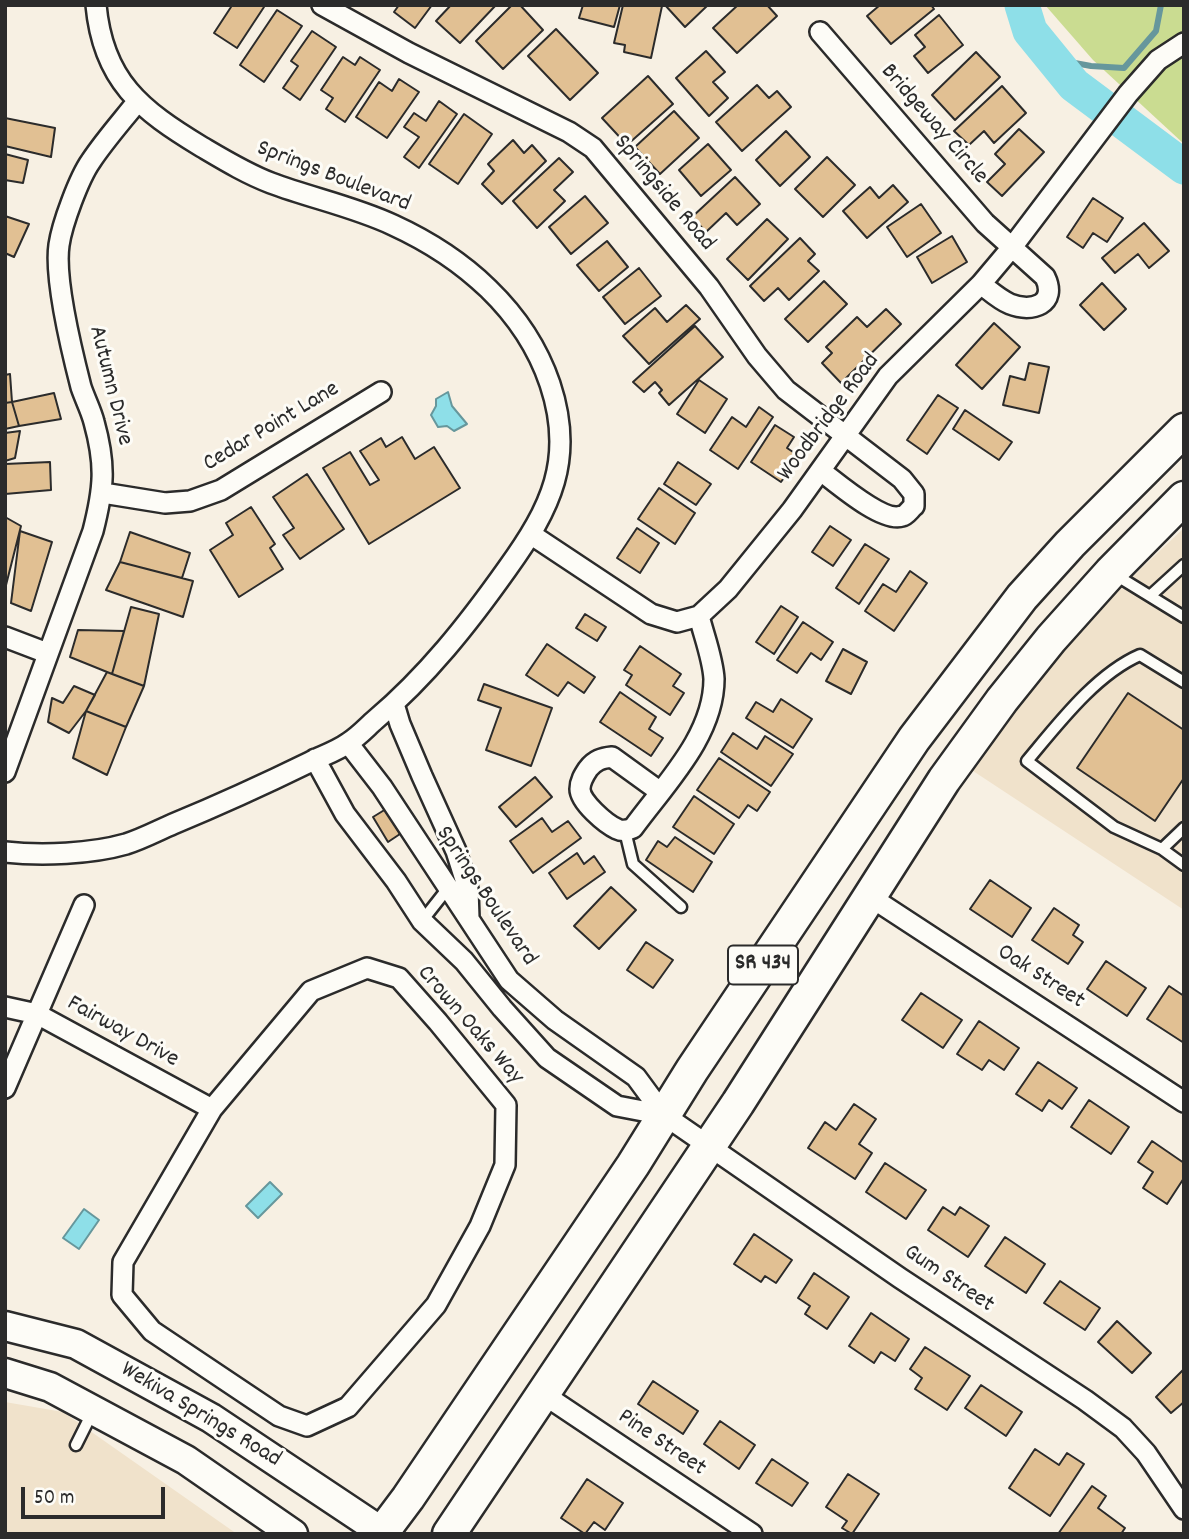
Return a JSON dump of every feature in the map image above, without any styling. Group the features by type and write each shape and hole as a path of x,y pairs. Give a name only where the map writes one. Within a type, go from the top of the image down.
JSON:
{"main road":[{"name":"SR 434","path":"383,1533 633,1165 914,739 1022,597 1070,544 1184,430"},
{"name":"SR 434","path":"449,1534 709,1147 944,780 1002,700 1051,639 1111,572 1184,498"},
{"name":"Wekiva Springs Road","path":"5,1326 76,1344 189,1405 383,1533"},
{"name":"Wekiva Springs Road","path":"5,1373 50,1387 186,1461 293,1534"}],"street":[{"name":"Springs Boulevard","path":"5,852 70,853 125,844 263,785 348,743 406,694 464,629 532,535 559,473 562,439 558,407 541,359 514,317 480,280 440,251 393,224 256,176 171,129 137,102 113,71 100,40 96,5"},
{"name":"Springside Road","path":"322,5 409,53 569,132 593,148 709,287 757,356 786,390 902,479 914,494 914,506 904,516 894,517 880,513 821,471"},
{"name":"Bridgeway Circle","path":"821,32 985,223 1045,277 1050,287 1047,298 1039,306 1024,308 1008,303 981,284"},
{"name":"Woodbridge Road","path":"699,616 728,589 821,471 888,376 981,284 1128,94 1158,60 1184,43"},
{"name":"Autumn Drive","path":"5,772 93,531 103,493 103,458 82,389 71,338 60,282 59,246 74,199 90,162 137,102"},
{"name":"Cedar Point Lane","path":"103,493 165,503 190,501 221,490 381,392"},
{"path":"532,535 652,614 677,622 699,616 714,677 711,708 698,741 633,828 618,830 589,807 580,789 582,777 593,763 612,757 659,791"},
{"path":"5,637 47,653"},
{"path":"394,704 410,748 456,851 468,889 469,919"},
{"name":"Springs Boulevard","path":"348,743 382,787 509,981 555,1020 636,1077 664,1115"},
{"path":"315,759 345,814 396,881 422,921 464,961 547,1058 618,1106 664,1115"},
{"name":"Oak Street","path":"869,896 1184,1102"},
{"path":"5,1088 84,905"},
{"name":"Crown Oaks Way","path":"367,968 399,978 506,1105 505,1165 480,1227 436,1305 348,1407 307,1426 279,1416 152,1331 122,1295 124,1262 212,1110 312,991 367,968"},
{"name":"Fairway Drive","path":"5,1007 37,1014 212,1110"},
{"name":"Gum Street","path":"664,1115 1123,1428 1146,1453 1184,1509"},
{"name":"Pine Street","path":"543,1394 752,1534"}],"lane":[{"path":"1150,596 1184,565"},
{"path":"1111,572 1184,617"},
{"path":"1184,682 1140,655 1121,663 1062,718 1027,761 1114,827 1162,849 1184,865"},
{"path":"1162,849 1184,828"},
{"path":"625,831 633,864 681,906"},
{"path":"422,921 448,888"},
{"path":"76,1445 93,1410"}],"shaded area":[{"path":"1184,528 1184,910 967,767 1059,646"},
{"path":"5,1402 63,1412 237,1534 5,1534"}],"green space":[{"path":"1045,5 1184,5 1184,144 1093,60"}],"water":[{"path":"448,392 452,406 467,424 454,431 447,426 438,427 431,415 436,399"},
{"path":"270,1182 282,1194 258,1218 246,1206"},
{"path":"84,1209 99,1220 79,1249 63,1238"}],"building":[{"path":"229,5 264,7 237,48 214,33 231,7"},
{"path":"399,5 432,5 415,28 394,12"},
{"path":"451,5 496,5 460,43 436,21"},
{"path":"512,5 520,5 543,30 503,69 476,41"},
{"path":"583,5 620,5 614,27 579,18"},
{"path":"623,5 662,6 651,58 624,52 625,45 614,43"},
{"path":"665,5 708,5 685,27"},
{"path":"738,5 767,5 777,16 737,53 713,28"},
{"path":"880,5 931,5 934,9 891,44 867,16"},
{"path":"277,10 302,26 264,82 240,65"},
{"path":"939,15 963,45 928,73 914,56 925,47 915,35"},
{"path":"556,29 598,73 570,100 528,56"},
{"path":"312,31 336,47 300,100 283,88 298,66 291,61"},
{"path":"706,51 725,72 713,82 728,98 709,116 676,78"},
{"path":"976,52 1000,77 955,120 932,95"},
{"path":"343,57 355,65 360,57 380,70 345,122 326,109 333,98 321,90"},
{"path":"648,76 673,104 627,145 602,118"},
{"path":"399,79 419,92 387,138 356,117 379,82 392,91"},
{"path":"757,85 769,98 777,91 791,107 742,151 716,122"},
{"path":"1002,86 1026,113 994,143 984,131 969,145 954,131"},
{"path":"439,101 457,114 419,168 404,157 419,137 404,127 414,113 426,121"},
{"path":"674,111 699,138 660,174 635,147"},
{"path":"464,114 492,134 458,184 429,164"},
{"path":"5,118 55,128 51,157 5,146"},
{"path":"1019,129 1044,152 1002,196 987,182 1005,164 995,154"},
{"path":"786,131 810,157 780,186 756,160"},
{"path":"513,140 524,153 532,145 546,161 502,204 482,184 494,171 488,164"},
{"path":"708,144 731,170 701,196 679,170"},
{"path":"5,154 28,160 23,183 5,180"},
{"path":"827,157 855,185 823,217 795,189"},
{"path":"559,158 573,172 554,190 565,201 537,228 513,201"},
{"path":"735,177 760,204 737,225 726,213 706,232 692,217"},
{"path":"893,185 908,202 867,238 843,211 870,187 879,198"},
{"path":"585,196 608,223 571,254 549,227"},
{"path":"1093,198 1123,218 1107,242 1093,233 1083,248 1067,237"},
{"path":"921,204 941,233 907,257 887,227"},
{"path":"5,216 29,224 14,257 5,253"},
{"path":"767,219 788,239 748,280 727,259"},
{"path":"1144,223 1169,251 1149,268 1138,254 1115,273 1102,258"},
{"path":"952,236 967,262 932,283 917,257"},
{"path":"800,238 815,254 808,261 819,271 789,300 778,288 764,301 750,286"},
{"path":"607,241 628,267 599,291 577,265"},
{"path":"639,268 661,296 625,324 603,297"},
{"path":"824,281 847,304 808,342 785,319"},
{"path":"1102,283 1126,309 1104,330 1080,305"},
{"path":"686,305 700,319 649,364 623,336 655,308 667,322"},
{"path":"886,309 901,324 841,383 822,363 832,353 826,347 857,317 867,327"},
{"path":"994,323 1020,347 982,389 956,365"},
{"path":"695,326 723,357 669,405 659,393 662,390 655,382 644,392 633,382"},
{"path":"1029,363 1049,367 1039,413 1003,405 1010,376 1025,380"},
{"path":"10,374 12,402 5,403 5,375"},
{"path":"699,380 727,399 705,433 677,414"},
{"path":"54,393 61,419 19,426 12,402"},
{"path":"938,395 958,408 927,454 907,440"},
{"path":"12,402 19,426 5,429 5,403"},
{"path":"759,407 773,417 738,469 710,450 732,417 746,427"},
{"path":"965,410 1012,442 999,460 953,429"},
{"path":"775,425 794,437 787,448 799,456 781,482 751,462"},
{"path":"20,431 15,458 5,461 5,433"},
{"path":"402,437 415,459 434,447 460,488 369,544 323,468 350,452 370,485 379,480 360,451 381,438 386,447"},
{"path":"50,462 51,490 5,494 5,464"},
{"path":"678,462 711,484 696,505 664,484"},
{"path":"307,474 344,529 300,559 283,535 294,528 273,497"},
{"path":"659,488 695,513 675,544 638,519"},
{"path":"251,507 275,544 270,548 283,569 239,597 210,550 233,535 226,523"},
{"path":"5,517 21,526 5,589"},
{"path":"830,526 851,540 833,566 812,552"},
{"path":"637,528 659,543 640,573 617,558"},
{"path":"20,531 52,542 31,611 11,603"},
{"path":"130,532 190,553 182,578 120,562"},
{"path":"865,544 889,559 859,604 836,588"},
{"path":"120,562 193,581 183,617 106,590"},
{"path":"910,571 927,583 894,631 865,611 883,584 896,592"},
{"path":"781,606 798,617 774,654 756,642"},
{"path":"131,607 159,614 144,686 112,674"},
{"path":"585,614 606,627 597,641 576,628"},
{"path":"803,622 833,642 821,660 811,653 797,673 777,660"},
{"path":"78,630 124,631 112,674 70,657"},
{"path":"547,644 595,677 584,693 568,682 558,696 526,675"},
{"path":"640,646 681,674 673,686 684,693 670,715 626,685 632,675 624,670"},
{"path":"843,649 867,662 851,694 826,681"},
{"path":"107,672 144,686 126,727 86,711"},
{"path":"484,684 552,708 531,766 486,750 501,708 478,700"},
{"path":"74,686 95,695 69,733 48,722 52,698 63,703"},
{"path":"620,692 656,717 649,729 663,738 651,756 600,722"},
{"path":"1128,693 1184,730 1184,778 1155,821 1077,768"},
{"path":"781,699 812,719 793,748 746,718 756,702 773,712"},
{"path":"86,711 126,727 107,775 73,758"},
{"path":"733,733 757,749 765,736 793,754 771,786 721,752"},
{"path":"719,758 770,792 757,811 748,805 739,818 697,790"},
{"path":"535,777 552,797 516,827 499,807"},
{"path":"694,796 734,824 714,854 673,827"},
{"path":"386,809 400,834 388,842 373,817"},
{"path":"542,818 552,832 568,821 581,838 533,873 510,841"},
{"path":"675,837 712,862 693,892 646,860 658,841 667,847"},
{"path":"577,853 584,864 594,856 605,872 567,899 549,873"},
{"path":"990,880 1031,908 1012,937 970,909"},
{"path":"611,887 636,910 599,949 574,926"},
{"path":"1054,908 1079,925 1073,935 1083,942 1068,964 1032,940"},
{"path":"646,942 673,960 653,988 627,970"},
{"path":"1106,961 1146,988 1127,1016 1087,989"},
{"path":"1169,986 1184,996 1184,1043 1147,1019"},
{"path":"921,993 962,1020 943,1048 902,1020"},
{"path":"979,1021 1019,1048 1004,1070 989,1060 982,1070 957,1054"},
{"path":"1038,1062 1077,1088 1062,1109 1049,1100 1042,1111 1016,1094"},
{"path":"1089,1100 1129,1127 1111,1154 1071,1127"},
{"path":"854,1104 876,1119 859,1144 872,1153 855,1179 808,1148 825,1122 836,1130"},
{"path":"1152,1141 1184,1163 1184,1178 1167,1204 1143,1188 1153,1172 1138,1162"},
{"path":"885,1163 926,1190 906,1219 866,1192"},
{"path":"943,1207 955,1215 960,1207 989,1226 968,1257 928,1230"},
{"path":"754,1234 792,1260 776,1283 765,1276 761,1282 734,1264"},
{"path":"1005,1237 1045,1264 1026,1293 985,1266"},
{"path":"814,1273 849,1297 827,1329 805,1314 810,1306 798,1298"},
{"path":"1060,1281 1100,1308 1085,1330 1044,1303"},
{"path":"871,1313 909,1339 895,1361 881,1352 874,1363 849,1346"},
{"path":"1117,1321 1151,1353 1132,1373 1098,1342"},
{"path":"925,1347 970,1376 947,1410 915,1389 922,1378 910,1369"},
{"path":"1184,1369 1184,1402 1171,1413 1156,1397"},
{"path":"653,1381 698,1411 683,1434 638,1404"},
{"path":"981,1385 1022,1412 1006,1436 965,1408"},
{"path":"720,1421 755,1445 739,1469 704,1444"},
{"path":"1035,1449 1059,1465 1067,1453 1084,1464 1050,1516 1009,1488"},
{"path":"772,1459 808,1483 792,1506 756,1483"},
{"path":"848,1474 879,1494 852,1534 842,1528 847,1521 826,1507"},
{"path":"587,1479 623,1503 605,1530 594,1522 585,1534 561,1518"},
{"path":"1092,1486 1106,1496 1098,1508 1125,1528 1121,1534 1058,1534"}],"waterway":[{"path":"1022,5 1030,31 1074,85 1184,167"},
{"path":"1053,59 1091,66 1124,68 1156,31 1161,5"}]}
